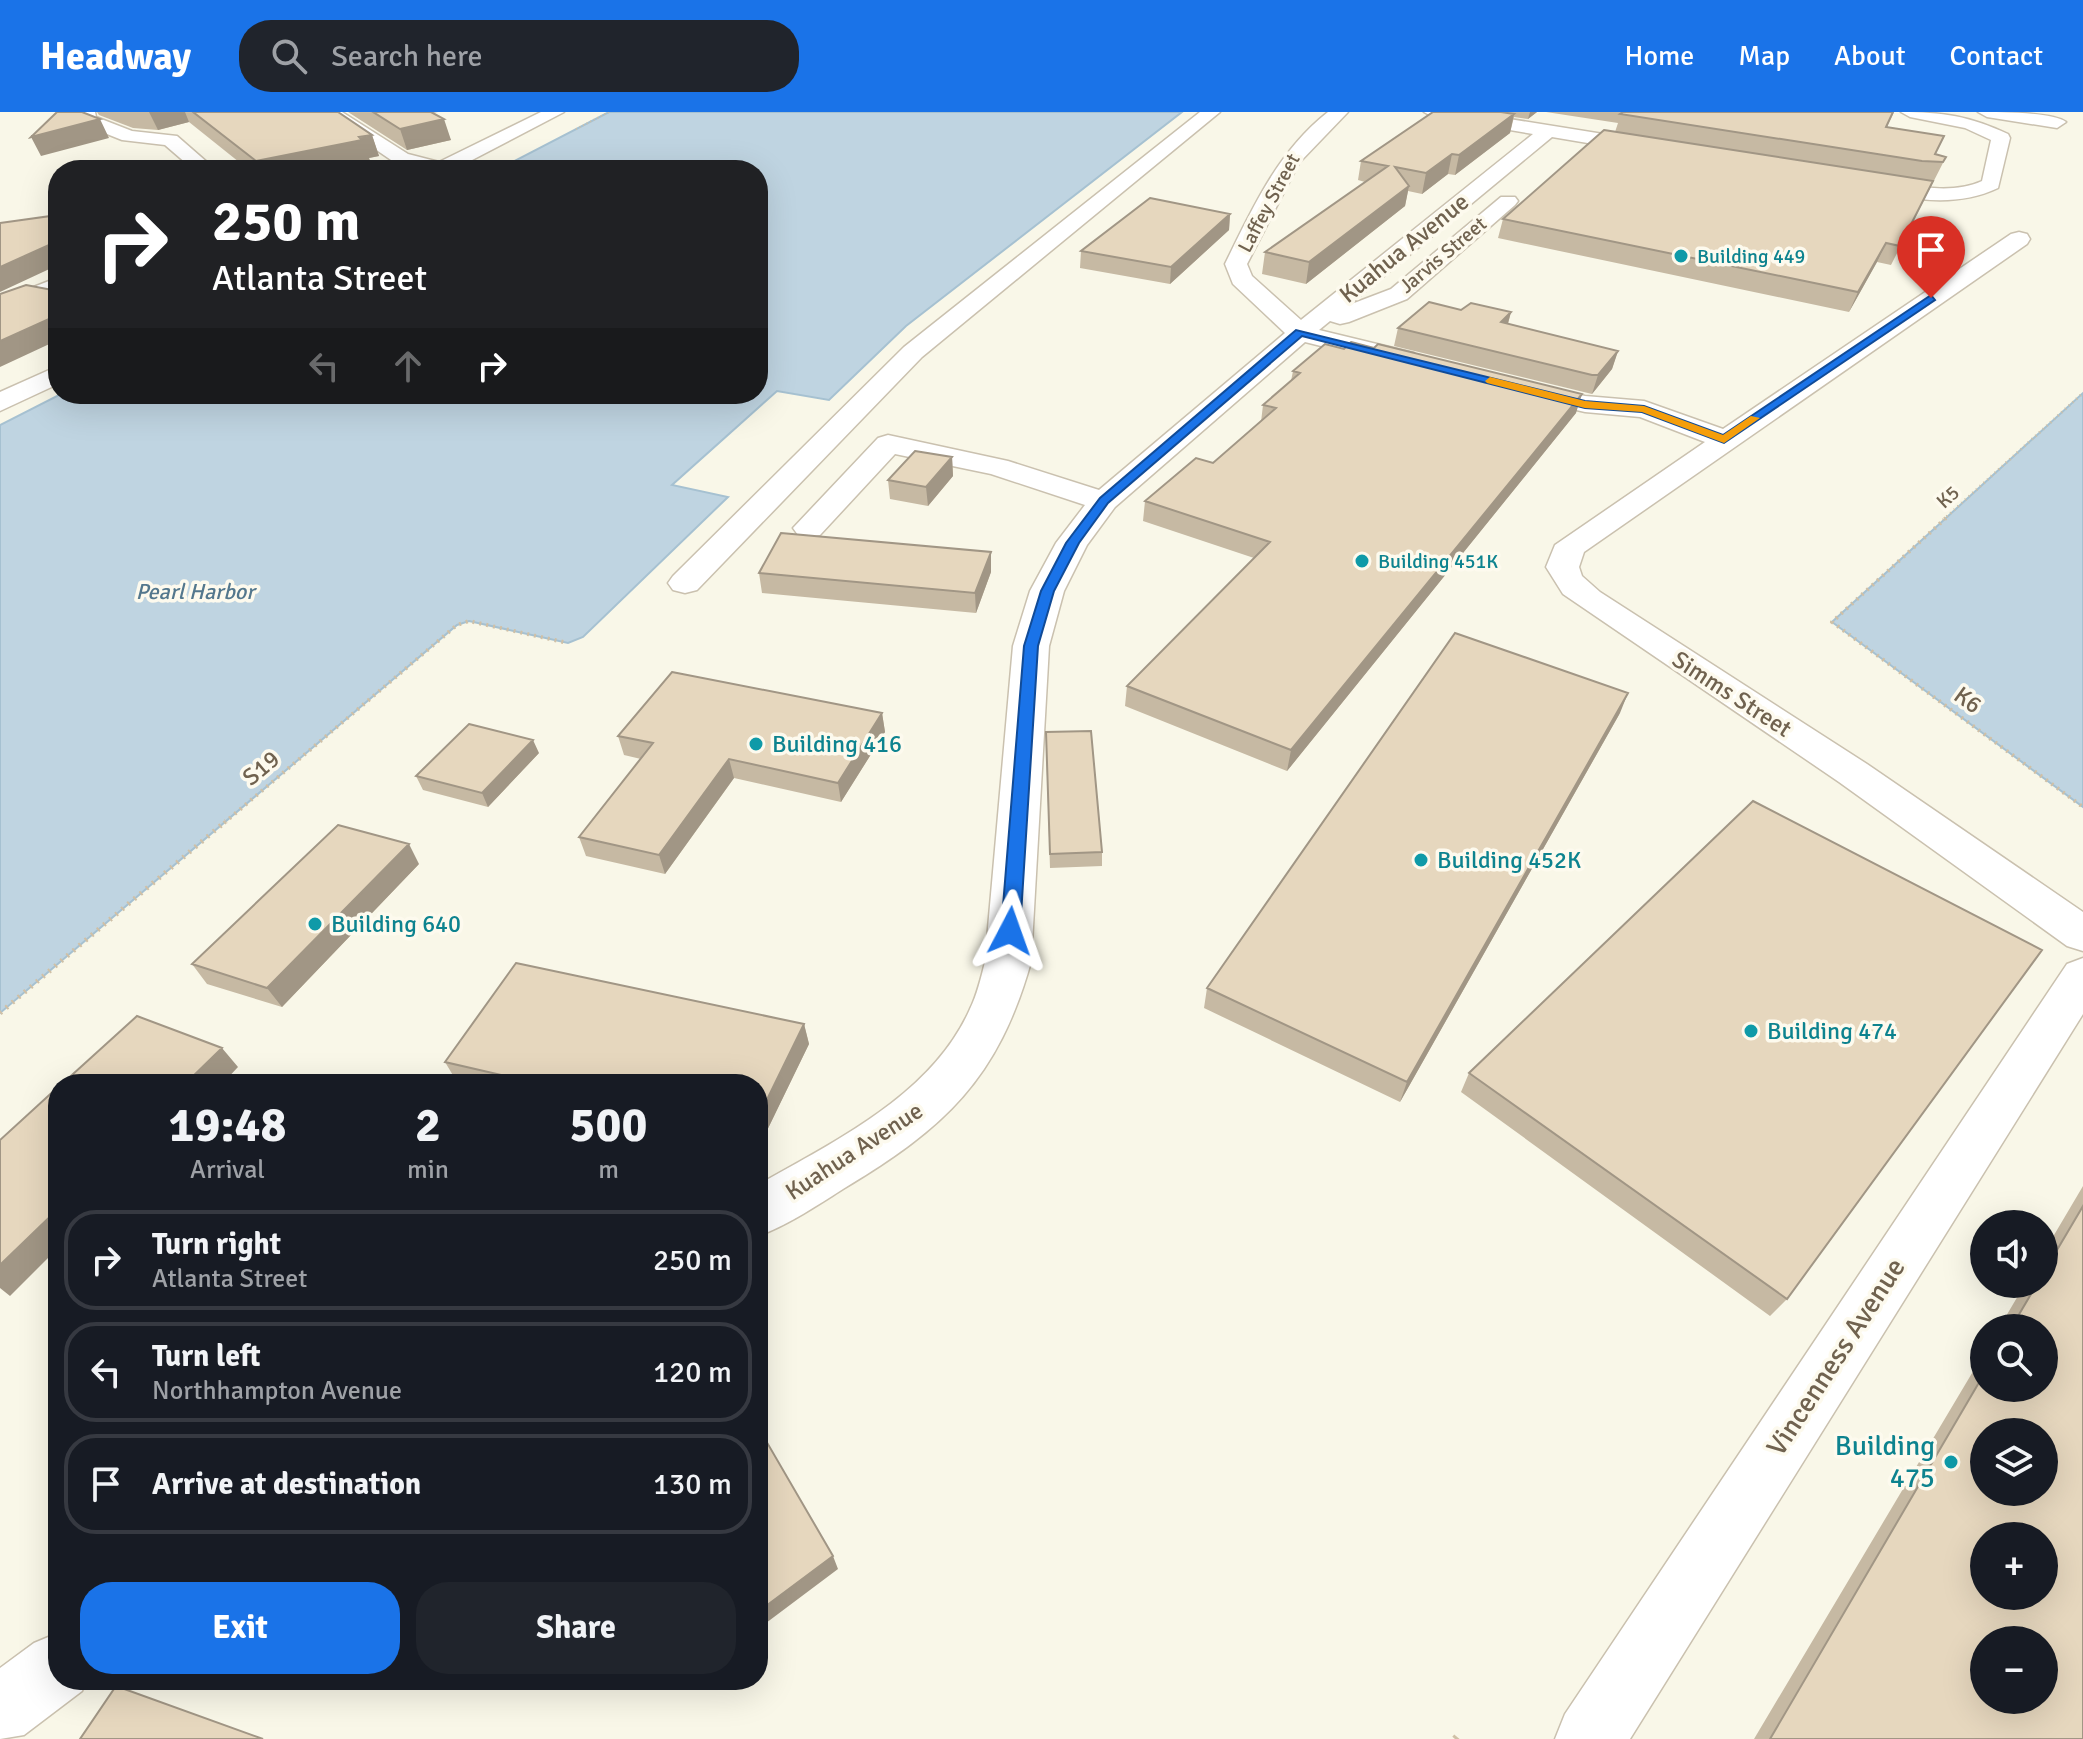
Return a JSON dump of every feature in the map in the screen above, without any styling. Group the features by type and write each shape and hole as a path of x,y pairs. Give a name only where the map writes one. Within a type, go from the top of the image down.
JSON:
{"street":[{"path":"86,112 88,120 126,135 170,140 194,160"},
{"path":"330,112 408,160"},
{"path":"457,160 555,112"},
{"path":"480,160 575,112"},
{"path":"685,583 913,352 1211,112"},
{"name":"Laffey Street","path":"1300,333 1241,279 1236,264 1265,204 1299,146 1339,112"},
{"path":"1433,112 1541,136 1669,151"},
{"path":"1852,180 1936,193 1975,191 1991,184 2001,138 1970,123 1910,112"},
{"path":"1987,112 2057,122"},
{"name":"Kuahua Avenue","path":"768,1206 883,1138 918,1113 964,1065 991,1024 1002,993 1008,962 1031,646 1047,591 1072,543 1104,501 1300,333 1541,136"},
{"name":"Jarvis Street","path":"1300,333 1399,294 1524,187"},
{"path":"1492,381 1585,404 1644,409 1724,439 2019,239"},
{"path":"0,309 48,288"},
{"path":"1300,333 1433,366"},
{"path":"0,384 48,361"},
{"path":"0,403 48,379"},
{"name":"Simms Street","path":"1724,439 1568,550 1562,561 1567,580 1588,599 1853,773 2083,934"},
{"path":"809,528 888,444 998,467 1104,501"},
{"name":"Vincenness Avenue","path":"1590,1739 2083,976"},
{"path":"0,1711 48,1675"}],"path":[{"name":"K5","path":"1832,622 2083,393"},
{"name":"S19","path":"0,1013 457,625 469,621 568,643"},
{"name":"K6","path":"1832,622 2083,807"}],"water":[{"name":"Pearl Harbor","path":"609,112 1182,112 906,326 829,400 777,391 768,399 768,160 516,160"},
{"path":"2083,393 2083,807 1832,622"},
{"name":"Pearl Harbor","path":"48,401 48,404 762,404 672,485 728,497 583,637 568,643 469,621 457,625 0,1013 0,425"}],"building":[{"path":"57,112 82,112 100,119 31,137"},
{"path":"193,112 338,112 372,135 359,137 362,140 255,160"},
{"path":"373,112 431,112 444,119 400,129"},
{"path":"1433,112 1514,114 1459,155 1452,154 1426,173 1395,167 1409,186 1309,262 1265,252 1388,166 1361,161"},
{"path":"1893,112 1886,127 1944,136 1935,154 1946,157 1943,162 1922,161 1620,114"},
{"path":"1604,130 1933,181 1900,246 1886,243 1858,292 1503,219"},
{"path":"1150,198 1230,214 1171,267 1081,251"},
{"path":"48,216 48,245 0,267 0,223"},
{"path":"26,285 48,289 48,319 0,341 0,294"},
{"path":"1429,302 1461,310 1471,303 1511,312 1501,322 1618,351 1598,375 1592,375 1398,328"},
{"name":"Building 451K","path":"1351,342 1374,348 1378,344 1582,394 1291,750 1127,686 1270,542 1145,501 1196,458 1213,463 1276,408 1263,405 1300,373 1293,371 1325,344 1344,349"},
{"path":"915,451 952,457 926,487 888,480"},
{"path":"781,533 991,552 975,593 759,573"},
{"name":"Building 452K","path":"1455,633 1628,693 1407,1082 1207,988"},
{"path":"672,672 882,713 838,783 729,759 659,855 579,837 653,743 618,736"},
{"path":"469,724 533,740 482,793 416,776"},
{"path":"1091,731 1102,852 1050,854 1046,732"},
{"name":"Building 474","path":"1753,801 2042,950 1787,1299 1469,1073"},
{"path":"338,825 409,844 267,988 192,964"},
{"path":"516,963 804,1024 768,1098 768,1074 497,1074 445,1062"},
{"path":"137,1016 222,1048 195,1074 73,1074"},
{"path":"48,1096 48,1219 0,1265 0,1140"},
{"name":"Building 475","path":"2083,1206 2083,1739 1770,1739 1970,1398 1970,1402 2058,1402 2058,1314 2019,1314 2029,1298 2058,1298 2058,1248"},
{"path":"768,1444 833,1556 768,1605"},
{"path":"113,1690 127,1690 263,1739 80,1739"}],"slow traffic":[{"path":"1490,381 1585,404 1644,409 1724,439 1755,418"}],"place":[{"name":"Building 449","path":"1681,256"},
{"name":"Building 451K","path":"1362,561"},
{"name":"Building 416","path":"756,744"},
{"name":"Building 452K","path":"1421,860"},
{"name":"Building 640","path":"315,924"},
{"name":"Building 474","path":"1751,1031"},
{"name":"Building 475","path":"1951,1462"}],"route":[{"path":"1010,931 1031,646 1047,591 1072,543 1104,501 1300,333 1585,404 1644,409 1724,439 1931,298"}]}
